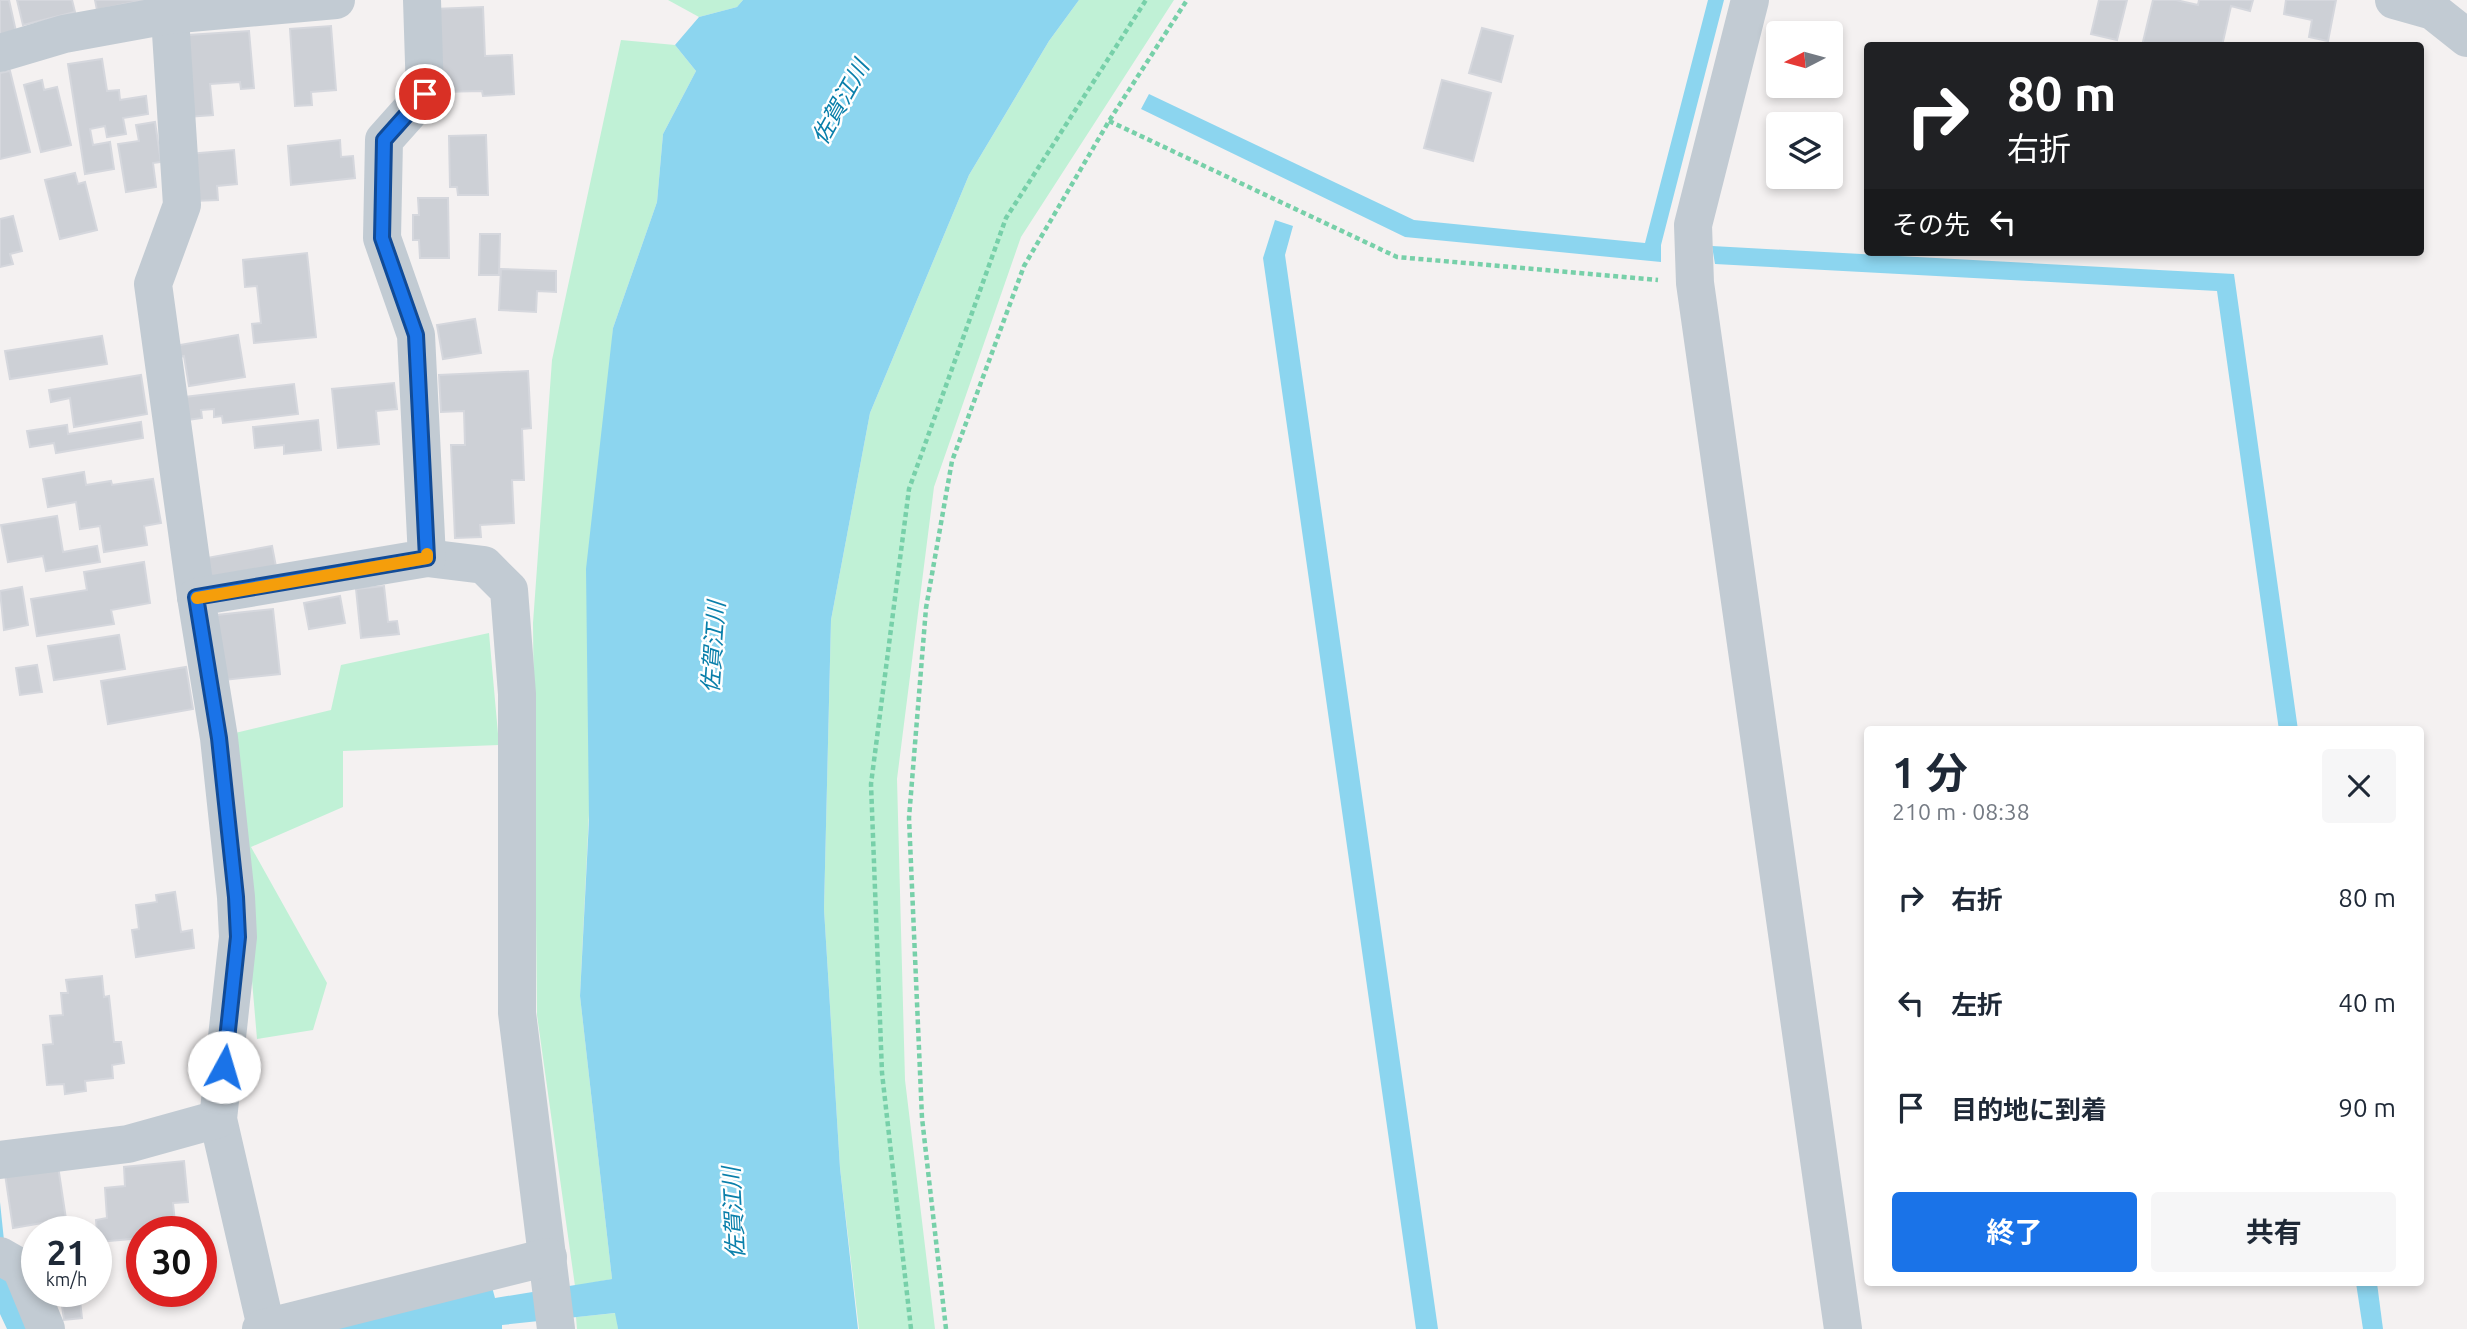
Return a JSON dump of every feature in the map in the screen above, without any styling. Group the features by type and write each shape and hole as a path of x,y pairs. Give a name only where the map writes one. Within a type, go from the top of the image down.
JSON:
{"street":[{"path":"0,53 64,34 168,15 271,3 336,0"},
{"path":"422,0 425,94 384,140 382,238 416,335 427,558"},
{"path":"1750,0 1693,225 1695,283 1843,1329"},
{"path":"2394,0 2433,11 2467,38"},
{"path":"172,33 183,205 153,284 196,597 219,738 238,937 218,1119 263,1328 549,1264"},
{"path":"196,597 427,558 484,565 509,590 517,694 517,1013 556,1329"},
{"path":"4,1160 128,1144 218,1119"},
{"path":"10,1262 46,1329"}],"path":[{"path":"911,1329 881,1073 871,784 909,489 1006,218 1146,0"},
{"path":"946,1329 922,1118 909,818 926,608 952,461 1024,266 1109,121 1187,0"},
{"path":"1109,121 1397,257 1695,283"}],"green space":[{"path":"668,0 743,0 737,7 699,17"},
{"path":"1079,0 1174,0 1021,237 934,487 897,779 905,1080 935,1329 859,1329 840,1168 824,909 831,620 870,413 969,175 1049,41"},
{"path":"621,40 675,45 696,71 663,134 657,202 613,328 580,996 612,1279 575,1286 537,1015 533,623 552,360"},
{"path":"489,633 499,745 343,751 343,807 251,847 327,983 313,1030 257,1039 231,734 331,710 341,665"},
{"path":"616,1313 618,1329 577,1329 576,1317"}],"water":[{"name":"佐賀江川","path":"743,0 1079,0 1049,41 969,175 870,413 831,620 824,909 840,1168 858,1329 618,1329 615,1313 502,1325 502,1329 335,1329 492,1287 495,1298 612,1279 580,996 589,820 586,569 613,328 657,202 663,134 696,71 675,45 699,17 737,7"},
{"path":"1708,0 1724,0 1661,245 1661,262 1405,237 1141,109 1149,94 1414,220 1645,243"},
{"path":"1275,220 1293,226 1285,255 1438,1329 1416,1329 1263,258"},
{"path":"1712,246 2234,274 2297,726 2278,726 2217,291 1715,264"},
{"path":"0,1202 8,1279 34,1329 7,1329 0,1314"},
{"path":"2356,1286 2377,1286 2383,1329 2363,1329"}],"building":[{"path":"0,0 9,0 17,36 0,40"},
{"path":"17,0 72,0 75,12 23,25"},
{"path":"95,0 144,0 97,10"},
{"path":"2099,0 2127,0 2117,40 2091,34"},
{"path":"2153,0 2176,0 2198,5 2199,0 2253,0 2250,11 2231,6 2223,42 2143,42"},
{"path":"2286,0 2336,0 2328,41 2309,37 2312,20 2284,14"},
{"path":"483,7 485,56 512,55 514,94 483,96 482,91 439,92 434,9"},
{"path":"331,26 336,90 311,92 312,105 295,106 290,29"},
{"path":"1482,28 1513,36 1501,82 1469,73"},
{"path":"249,31 254,88 241,89 240,82 210,84 213,115 187,117 188,35"},
{"path":"102,59 107,91 119,90 120,100 146,96 148,114 123,118 126,134 107,137 105,126 90,129 93,145 110,142 114,169 85,174 68,64"},
{"path":"10,71 30,152 0,159 0,73"},
{"path":"42,80 44,90 57,87 71,145 41,152 24,85"},
{"path":"1442,80 1491,93 1473,161 1424,148"},
{"path":"155,122 161,162 153,163 156,187 126,192 118,144 139,141 136,125"},
{"path":"486,135 488,195 458,195 457,187 450,187 449,136"},
{"path":"340,140 341,157 353,156 355,178 291,185 288,146"},
{"path":"234,150 237,184 217,186 218,200 193,201 189,154"},
{"path":"75,173 78,184 85,182 97,230 60,239 45,180"},
{"path":"418,198 448,198 449,258 420,258 419,240 413,240 413,215 419,215"},
{"path":"13,216 22,251 10,254 13,264 0,267 0,219"},
{"path":"480,234 500,234 499,275 479,275"},
{"path":"307,253 316,337 254,343 252,324 261,323 257,286 245,287 243,260"},
{"path":"501,269 556,271 556,292 537,291 536,312 499,310"},
{"path":"475,319 481,353 443,359 437,325"},
{"path":"238,335 245,377 189,386 184,356 176,358 174,346"},
{"path":"102,336 107,364 10,379 5,351"},
{"path":"528,371 531,428 522,429 524,480 512,480 514,523 480,525 481,537 455,538 451,445 465,445 464,411 441,412 439,375"},
{"path":"141,375 147,414 74,427 70,398 51,402 49,390"},
{"path":"394,383 397,409 376,411 379,444 338,448 332,389"},
{"path":"294,384 298,414 223,423 222,416 214,417 214,409 201,410 202,418 187,420 185,397"},
{"path":"318,420 321,450 284,454 284,445 255,448 253,427"},
{"path":"141,422 143,438 56,453 54,443 30,447 27,431 67,425 68,434"},
{"path":"84,472 86,485 111,481 112,485 153,479 161,523 144,526 147,545 104,552 100,526 80,529 76,502 48,507 43,479"},
{"path":"57,516 63,552 97,546 100,562 46,571 43,556 8,562 1,525"},
{"path":"272,546 277,572 213,584 207,558"},
{"path":"144,562 150,603 111,610 114,624 37,636 31,599 87,590 84,572"},
{"path":"384,586 388,622 397,621 399,634 361,638 356,589"},
{"path":"22,587 28,625 4,630 0,591"},
{"path":"340,596 345,623 309,629 304,603"},
{"path":"273,609 280,674 224,680 217,615"},
{"path":"119,635 125,669 54,680 48,646"},
{"path":"37,665 42,692 20,695 16,668"},
{"path":"186,667 193,709 108,724 101,681"},
{"path":"175,892 181,932 192,930 194,948 136,957 132,930 139,929 136,905 157,902 156,895"},
{"path":"102,976 104,997 109,996 114,1042 121,1042 124,1063 112,1065 113,1078 85,1081 86,1091 65,1094 64,1084 47,1085 43,1045 53,1044 50,1016 63,1015 61,993 68,993 66,980"},
{"path":"184,1161 188,1202 173,1203 174,1216 126,1216 126,1239 112,1241 112,1216 107,1216 105,1188 125,1186 124,1167"},
{"path":"58,1166 66,1216 21,1216 21,1227 13,1228 5,1174"},
{"path":"62,1307 81,1307 82,1318 64,1320"}],"slow traffic":[{"path":"197,598 427,558 427,554"}],"route":[{"path":"224,1067 238,937 236,897 219,738 196,597 427,558 416,335 382,238 384,140 425,94"}]}
